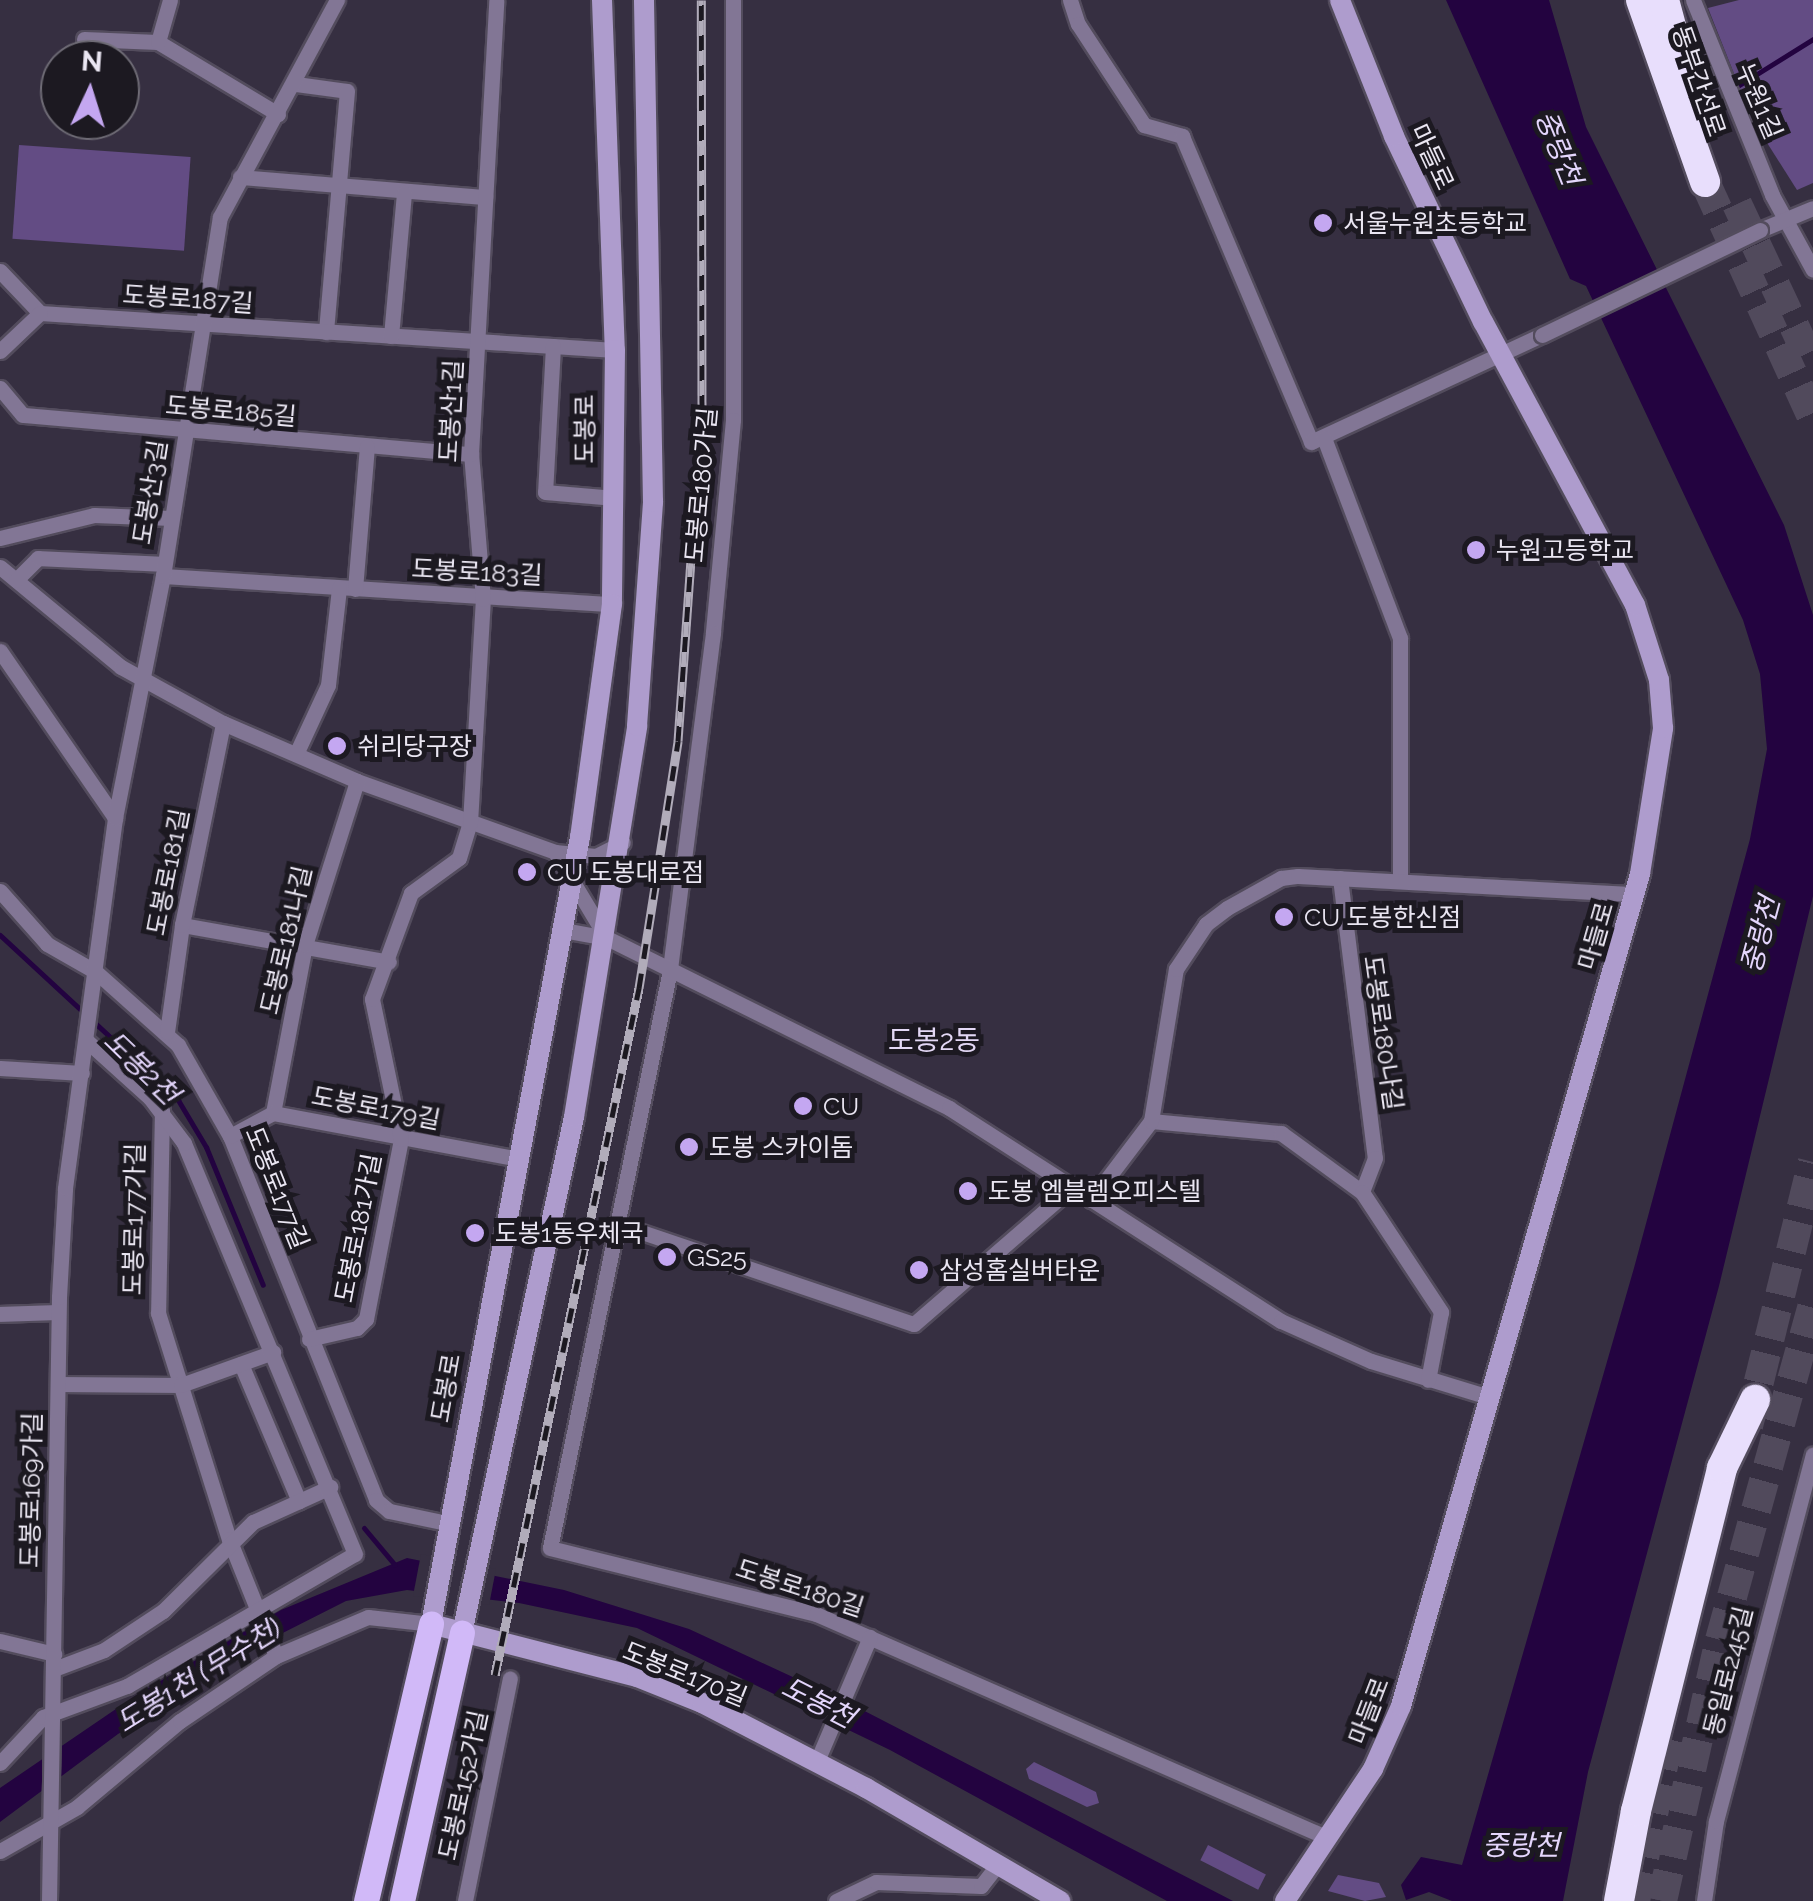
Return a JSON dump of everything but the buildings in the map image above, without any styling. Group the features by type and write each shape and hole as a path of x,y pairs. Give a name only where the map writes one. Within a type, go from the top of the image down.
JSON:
{"highway":[{"name":"동부간선로","path":"1640,0 1714,178 1664,0"},
{"path":"1620,1901 1636,1811 1722,1468 1755,1400"}],"main road":[{"name":"도봉로","path":"366,1901 450,1528 577,856 612,604 615,350 602,0"},
{"path":"402,1901 484,1538 607,938 623,842 653,502 644,0"},
{"name":"마들로","path":"1285,1901 1328,1838 1394,1724 1635,894 1661,756 1655,664 1634,605 1500,355 1394,136 1340,0"},
{"name":"도봉로170길","path":"433,1615 637,1678 817,1761 1060,1901"}],"street":[{"path":"158,42 170,0"},
{"name":"도봉산3길","path":"88,1039 115,818 144,682 220,216 296,84 337,0"},
{"name":"도봉로180가길","path":"670,970 733,420 733,0"},
{"path":"1070,0 1078,24 1144,125 1182,136 1400,638 1400,881"},
{"name":"누원1길","path":"1693,0 1785,219 1813,270"},
{"name":"도봉산1길","path":"470,823 483,598 471,454 496,1"},
{"path":"84,39 158,42 278,114"},
{"path":"296,84 347,91 342,188 326,332"},
{"path":"240,177 485,197"},
{"path":"391,336 404,192"},
{"path":"1317,440 1813,208"},
{"path":"0,272 40,313 0,351"},
{"name":"도봉로187길","path":"40,313 201,327 615,350"},
{"path":"554,346 545,492 616,498"},
{"name":"도봉로185길","path":"0,388 23,416 184,434 471,454"},
{"path":"296,754 328,685 347,589 367,446"},
{"path":"0,538 94,515 171,518"},
{"path":"16,580 38,558 163,570"},
{"path":"0,567 144,682 223,723 356,780 555,852 596,856 623,842"},
{"name":"도봉로183길","path":"163,570 347,589 612,604"},
{"path":"3,659 115,818"},
{"name":"도봉로181길","path":"168,1032 182,924 223,723"},
{"name":"도봉로181나길","path":"273,1113 305,945 356,780"},
{"name":"도봉로181가길","path":"309,1339 357,1328 366,1320 401,1139 372,1012 411,893 460,858 470,823"},
{"path":"555,852 607,938"},
{"path":"1091,1200 1151,1121 1176,969 1206,924 1281,878 1635,894"},
{"name":"도봉로180나길","path":"1340,878 1375,1158 1362,1192"},
{"name":"도봉로177길","path":"0,891 47,944 168,1032 230,1136 379,1504 450,1528"},
{"path":"182,924 389,962"},
{"path":"563,930 607,938 949,1108 1280,1321 1428,1380 1489,1397"},
{"name":"도봉로180길","path":"670,970 621,1226 551,1550 772,1602 1328,1838"},
{"path":"0,1763 55,1716 127,1686 256,1609 352,1560 353,1540 184,1142 162,1110 88,1039"},
{"name":"도봉로169가길","path":"49,1901 55,1716 58,1312 65,1188 88,1039"},
{"path":"0,1068 82,1073"},
{"name":"도봉로177가길","path":"162,1110 155,1290 229,1539 274,1653"},
{"name":"도봉로179길","path":"230,1136 273,1113 518,1159"},
{"path":"1151,1121 1281,1133 1362,1192 1441,1312 1428,1380"},
{"path":"621,1226 914,1324 1072,1187"},
{"path":"0,1314 58,1312"},
{"path":"58,1384 181,1385 273,1352"},
{"path":"241,1364 300,1501"},
{"name":"동일로245길","path":"1704,1901 1721,1802 1813,1455"},
{"path":"0,1642 54,1661 104,1650 163,1611 229,1539 330,1487"},
{"path":"0,1850 274,1653 368,1617 433,1615"},
{"path":"817,1761 867,1643"},
{"name":"도봉로152가길","path":"464,1901 510,1678"},
{"path":"836,1901 876,1882 981,1886 998,1864"}],"shaded area":[{"path":"1739,0 1813,0 1813,183 1797,190 1752,119 1708,8"},
{"path":"19,145 191,157 184,251 12,239"},
{"path":"1034,1762 1096,1792 1099,1803 1087,1807 1029,1779 1026,1769"},
{"path":"1208,1845 1266,1875 1258,1890 1200,1860"},
{"path":"1338,1875 1379,1883 1386,1897 1365,1901 1328,1891"}],"water":[{"name":"중랑천","path":"1446,0 1549,0 1586,127 1784,525 1813,615 1813,896 1719,1286 1588,1772 1563,1901 1452,1901 1429,1892 1406,1900 1401,1885 1421,1857 1462,1865 1634,1268 1750,839 1767,749 1760,674 1743,620 1586,286 1570,279"},
{"name":"도봉천","path":"407,1558 564,1590 689,1629 851,1704 1233,1901 1167,1901 890,1750 637,1628 519,1603 407,1590 346,1601 239,1655 118,1734 0,1822 0,1788 135,1696 281,1610"}],"pier":[{"path":"421,1554 496,1569 489,1605 413,1596"}],"waterway":[{"path":"1736,87 1813,39"},
{"name":"도봉2천","path":"0,935 178,1100 206,1147 263,1285"},
{"name":"도봉2천","path":"364,1528 395,1565"}],"tunnel":[{"path":"1705,182 1813,419"},
{"path":"1737,204 1813,366"},
{"path":"1748,1426 1813,1162"},
{"path":"1662,1901 1720,1640 1813,1305"},
{"path":"1635,1901 1669,1737"}],"railway":[{"path":"495,1675 639,988 678,741 702,410 701,0"}],"place":[{"name":"서울누원초등학교","path":"1323,223"},
{"name":"누원고등학교","path":"1476,550"},
{"name":"쉬리당구장","path":"337,746"},
{"name":"CU 도봉대로점","path":"527,872"},
{"name":"CU 도봉한신점","path":"1284,917"},
{"name":"CU","path":"803,1106"},
{"name":"도봉 스카이돔","path":"689,1147"},
{"name":"도봉 엠블렘오피스텔","path":"968,1191"},
{"name":"도봉1동우체국","path":"475,1233"},
{"name":"GS25","path":"667,1257"},
{"name":"삼성홈실버타운","path":"919,1270"}],"district":[{"name":"도봉2동","path":"934,1041"}],"water label":[{"name":"도봉1천 (무수천)","path":"199,1676"}]}
